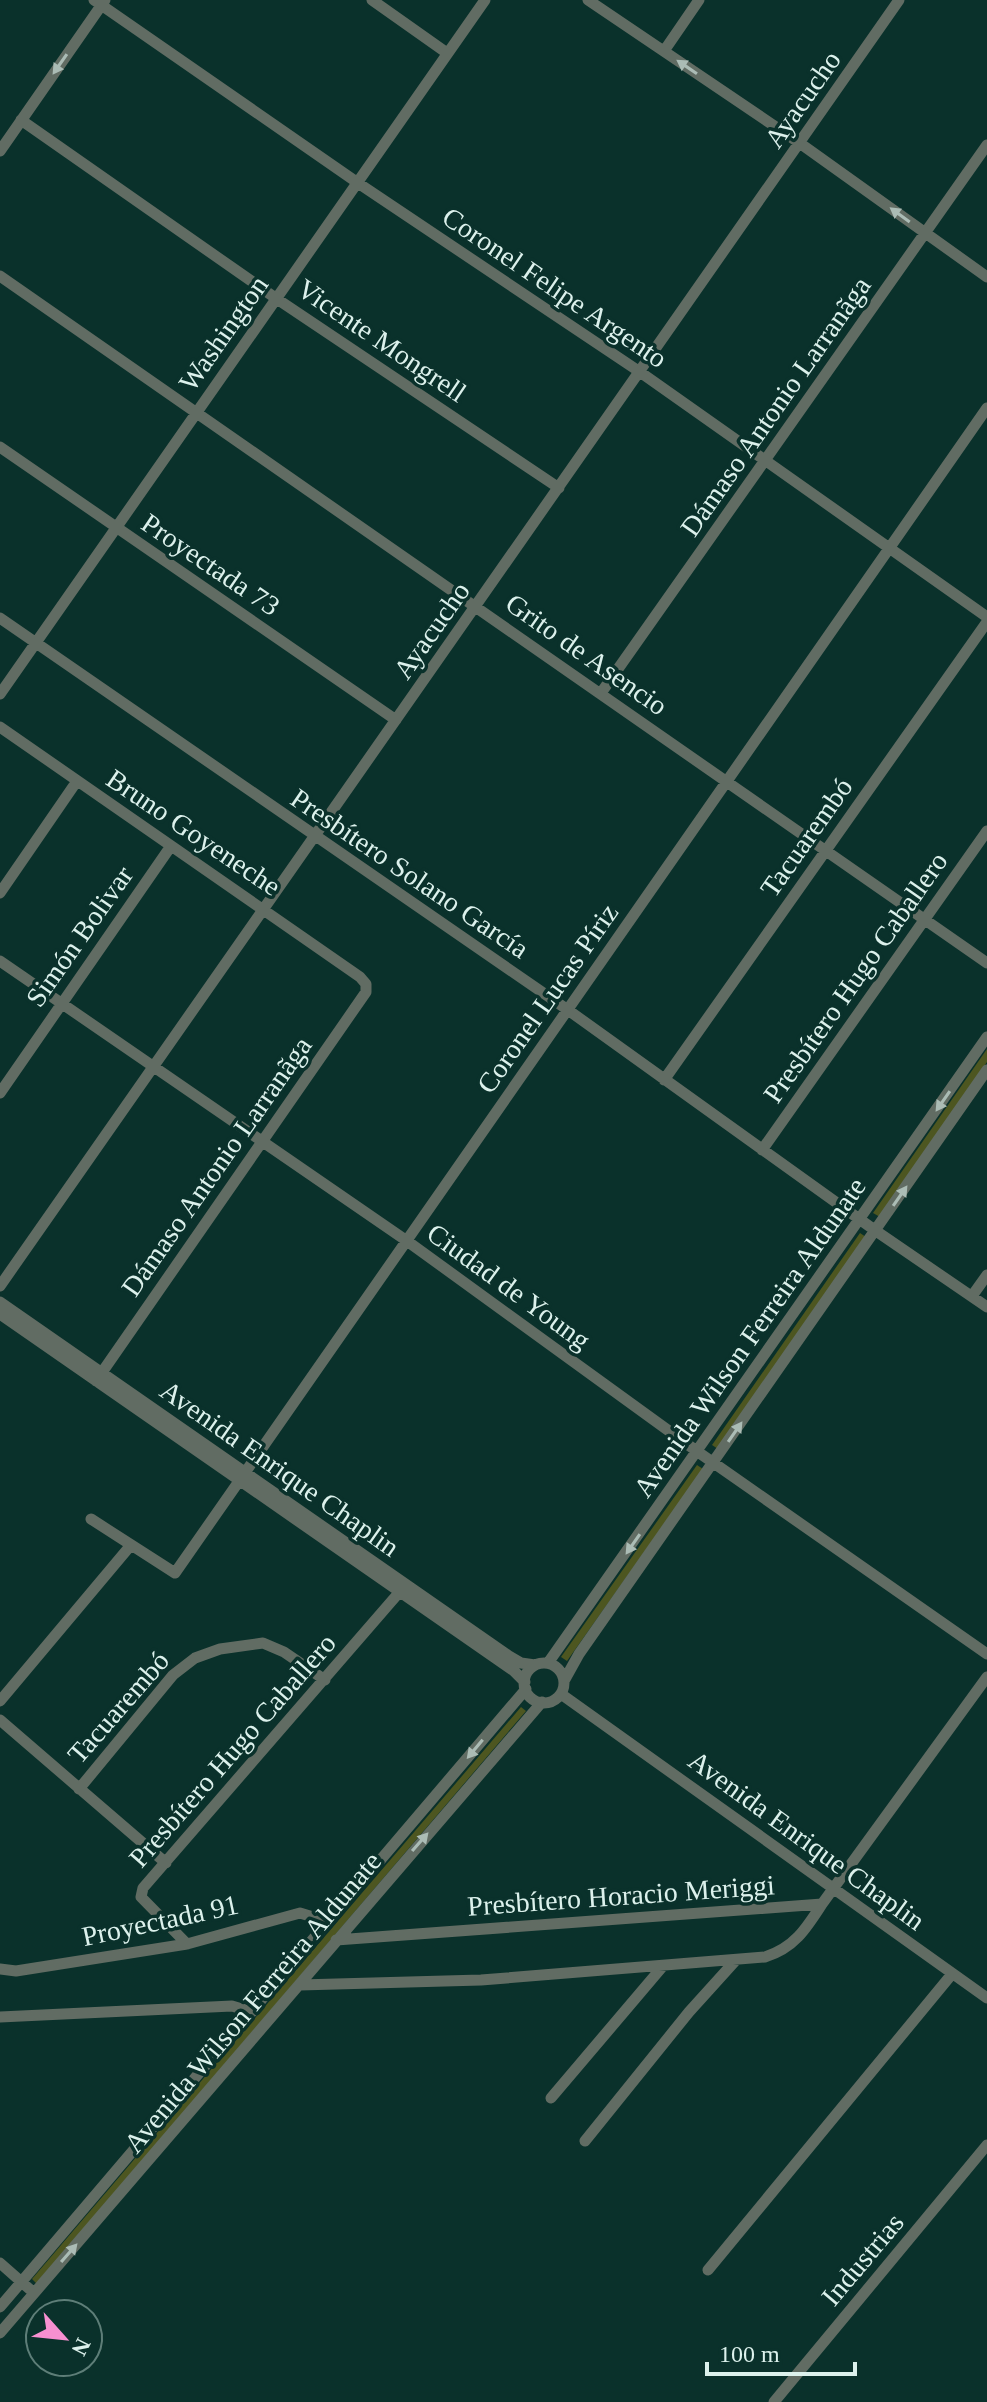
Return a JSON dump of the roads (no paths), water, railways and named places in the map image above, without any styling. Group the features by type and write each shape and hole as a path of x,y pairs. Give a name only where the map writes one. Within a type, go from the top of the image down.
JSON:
{"street":[{"path":"372,0 447,53"},
{"name":"Washington","path":"0,694 485,0"},
{"path":"588,0 801,144 987,277"},
{"path":"664,51 699,0"},
{"name":"Ayacucho","path":"0,1286 899,0"},
{"path":"0,151 100,2"},
{"name":"Coronel Felipe Argento","path":"100,2 358,183 640,372 987,620"},
{"name":"Vicente Mongrell","path":"21,120 277,299 559,488"},
{"name":"Dámaso Antonio Larranãga","path":"601,693 987,145"},
{"name":"Grito de Asencio","path":"0,276 987,963"},
{"name":"Coronel Lucas Píriz","path":"91,1519 175,1573 987,408"},
{"name":"Proyectada 73","path":"0,447 396,720"},
{"name":"Presbítero Solano García","path":"0,618 568,1010 860,1220 987,1307"},
{"name":"Tacuarembó","path":"664,1080 987,620"},
{"name":"Bruno Goyeneche","path":"0,727 360,977"},
{"path":"0,893 77,781"},
{"name":"Presbítero Hugo Caballero","path":"762,1150 987,831"},
{"name":"Simón Bolivar","path":"0,1093 171,846"},
{"name":"Ciudad de Young","path":"0,961 407,1241 698,1452 987,1654"},
{"name":"Dámaso Antonio Larranãga","path":"99,1377 366,992 366,984 360,977"},
{"name":"Avenida Wilson Ferreira Aldunate","path":"542,1664 698,1452 987,1037"},
{"name":"Avenida Wilson Ferreira Aldunate","path":"564,1681 579,1654 987,1070"},
{"path":"972,1296 987,1275"},
{"name":"Avenida Enrique Chaplin","path":"0,1302 99,1377"},
{"name":"Avenida Enrique Chaplin","path":"0,1314 99,1377 402,1589 514,1671 525,1686"},
{"path":"0,1701 131,1545"},
{"name":"Presbítero Hugo Caballero","path":"187,1944 141,1897 143,1888 402,1589"},
{"name":"Avenida Enrique Chaplin","path":"402,1589 521,1663 542,1664"},
{"name":"Tacuarembó","path":"79,1789 173,1675 195,1658 220,1649 263,1643 284,1652 325,1680"},
{"path":"542,1664 559,1669 564,1681 561,1694 553,1701 542,1702 532,1698 525,1686 528,1672 542,1664"},
{"path":"300,1985 481,1980 736,1960 781,1952 799,1939 987,1677"},
{"name":"Avenida Wilson Ferreira Aldunate","path":"0,2307 325,1927 525,1686"},
{"name":"Avenida Enrique Chaplin","path":"561,1694 987,1998"},
{"name":"Avenida Wilson Ferreira Aldunate","path":"0,2333 542,1702"},
{"path":"0,1720 166,1863"},
{"name":"Presbítero Horacio Meriggi","path":"336,1940 822,1904"},
{"name":"Proyectada 91","path":"1,1970 187,1944 300,1913 313,1917 325,1927"},
{"path":"585,2141 689,2012 736,1960"},
{"path":"551,2098 663,1966"},
{"path":"708,2270 952,1974"},
{"path":"0,2017 232,2006 252,2012"},
{"name":"Industrias","path":"774,2402 987,2145"},
{"path":"0,2263 34,2293"}]}
